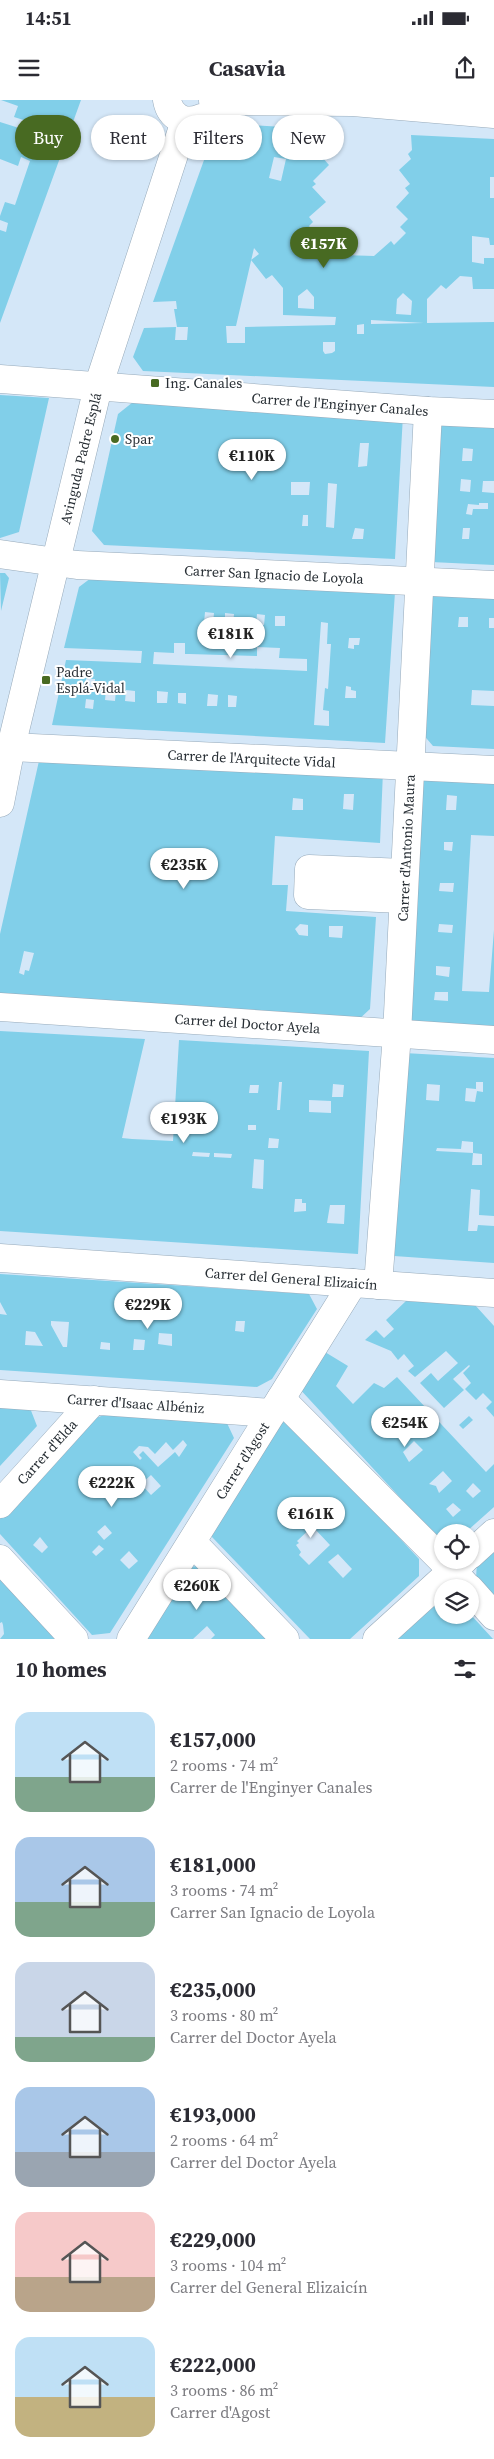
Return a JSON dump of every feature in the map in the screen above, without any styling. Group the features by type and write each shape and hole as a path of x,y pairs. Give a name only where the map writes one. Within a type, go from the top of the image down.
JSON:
{"street":[{"path":"167,100 169,108 175,116"},
{"path":"205,115 210,110 213,101 353,102 494,114"},
{"name":"Avinguda Padre Esplá","path":"0,803 6,748 55,564 98,387 175,152"},
{"name":"Carrer de l'Enginyer Canales","path":"0,379 428,411 494,414"},
{"name":"Carrer d'Antonio Maura","path":"366,1284 397,1034 428,411"},
{"name":"Carrer San Ignacio de Loyola","path":"0,554 55,564 494,585"},
{"name":"Carrer de l'Arquitecte Vidal","path":"6,748 494,770"},
{"name":"Carrer del Doctor Ayela","path":"0,1007 494,1040"},
{"name":"Carrer del General Elizaicín","path":"0,1258 494,1293"},
{"name":"Carrer d'Agost","path":"131,1639 277,1406 366,1284"},
{"name":"Carrer d'Isaac Albéniz","path":"0,1394 94,1400 277,1406"},
{"name":"Carrer d'Elda","path":"0,1504 94,1400"},
{"path":"277,1406 434,1547"},
{"path":"479,1548 494,1533"},
{"path":"192,1542 285,1639"},
{"path":"0,1559 74,1639"},
{"path":"377,1639 459,1569 494,1616"}],"building":[{"path":"1,100 81,100 76,115 15,115 15,117 14,117 18,106"},
{"path":"0,122 15,127 15,160 20,160 18,166 0,159"},
{"path":"262,126 272,126 273,160 269,178 281,181 286,160 325,160 329,165 313,181 316,184 312,187 326,202 309,217 313,222 309,226 324,244 328,240 343,255 374,256 391,241 394,245 406,233 400,227 408,219 396,207 409,193 405,188 410,184 399,170 411,159 408,154 412,150 411,135 494,139 494,177 490,177 490,198 494,198 494,245 490,245 489,238 472,236 472,262 484,264 484,258 494,258 494,289 473,289 472,277 460,276 446,289 441,285 427,299 427,323 494,322 494,387 143,371 133,357 144,328 176,327 175,340 187,340 188,327 177,327 174,309 177,309 176,301 153,302 204,160 262,160","holes":["254,248 259,254 251,260","251,260 266,279 272,275 283,288 283,315 336,317 335,325 245,327 245,343 227,343 226,326 236,326","307,289 314,297 314,309 298,308 298,296","403,293 412,301 411,315 396,314 397,299","371,320 424,323 371,324","364,324 364,334 357,334 357,325","323,342 335,342 335,351 325,354"]},
{"path":"28,160 59,160 0,323 0,230 6,232 8,223 0,220 0,216 5,202 15,205 30,161"},
{"path":"0,395 49,398 19,532 0,538"},
{"path":"133,402 403,415 395,559 104,545 92,531 118,414","holes":["360,443 369,443 367,466 358,467","291,482 310,482 309,495 291,495","328,483 337,484 334,528 326,527","303,515 308,515 308,526 302,526","355,528 364,529 363,539 352,539"]},
{"path":"439,417 494,420 494,481 483,481 482,492 494,493 494,565 431,562","holes":["463,448 473,449 472,461 462,461","461,479 471,480 470,492 460,491","479,503 488,503 488,509 473,509 472,515 466,514 468,504 479,505","463,528 470,528 469,539 462,539"]},
{"path":"0,573 5,573 9,578 1,611"},
{"path":"95,575 395,592 385,743 52,725 66,660 141,663 142,651 64,648 79,587","holes":["205,612 214,613 213,623 204,623","225,613 234,614 233,624 225,624","257,614 265,615 264,625 256,625","275,616 285,616 285,626 275,626","321,622 328,623 327,644 331,644 328,689 325,688 323,710 329,711 329,726 314,725","349,638 360,638 359,645 354,645 354,649 348,648","174,643 185,643 185,654 257,656 257,647 280,648 279,658 307,659 307,671 153,664 154,652 174,653","86,679 95,679 95,688 86,688","346,686 356,691 356,698 345,698","106,689 116,690 115,701 105,700","126,690 135,691 135,702 125,701","157,691 168,692 167,703 157,703","178,693 186,693 186,704 178,703","208,694 218,695 217,706 207,706","228,695 237,696 236,707 228,707","86,699 94,700 93,709 85,708"]},
{"path":"430,594 494,597 494,618 489,618 489,628 494,628 494,691 472,690 471,705 494,706 494,749 433,746 421,732","holes":["459,617 468,617 468,627 458,627"]},
{"path":"41,752 383,771 380,843 275,836 272,885 288,885 286,911 376,917 370,1009 356,1022 0,1002 0,934","holes":["344,794 354,794 353,810 343,809","293,798 303,799 303,810 292,810","300,924 308,925 308,936 299,935 295,929","329,926 343,926 342,938 329,937","24,951 34,953 29,971 25,970 24,975 19,973"]},
{"path":"420,774 494,777 494,836 471,835 462,991 489,992 494,930 494,1029 406,1024","holes":["447,795 457,796 456,810 446,810","444,842 453,842 452,851 444,850","440,883 454,883 453,892 439,891","439,924 453,925 452,933 438,932","436,966 450,967 449,977 436,975","435,992 448,992 448,1001 434,1000"]},
{"path":"0,1031 145,1039 122,1138 132,1139 173,1141 179,1040 369,1051 358,1254 0,1231","holes":["279,1082 282,1082 280,1110 277,1110","333,1084 344,1085 343,1097 332,1097","250,1085 259,1085 258,1093 249,1093","309,1100 331,1101 331,1113 309,1112","248,1125 256,1125 256,1130 248,1130","269,1138 279,1139 278,1148 268,1148","193,1152 210,1153 209,1157 192,1156","214,1153 232,1154 231,1158 214,1157","254,1159 264,1160 263,1189 252,1188","295,1199 302,1199 302,1203 306,1203 306,1211 294,1212","330,1205 345,1205 344,1224 327,1223"]},
{"path":"404,1053 494,1058 494,1216 479,1215 480,1190 471,1189 468,1231 477,1231 478,1225 494,1226 494,1263 394,1256","holes":["476,1082 483,1082 483,1092 477,1091 475,1102 465,1101 466,1088 476,1089","427,1084 440,1085 439,1101 426,1100","462,1141 473,1142 473,1153 436,1151 437,1148 461,1149","473,1153 482,1154 482,1165 472,1165"]},
{"path":"0,1274 309,1294 317,1309 272,1379 257,1387 0,1370 0,1314 7,1315 0,1302","holes":["51,1321 69,1322 67,1347 63,1347 51,1325","236,1321 245,1321 244,1332 235,1331","26,1331 35,1332 43,1346 25,1345","159,1333 172,1334 172,1346 158,1344","134,1339 145,1340 144,1350 133,1350","101,1342 110,1343 110,1350 100,1349"]},
{"path":"406,1301 475,1305 494,1326 494,1417 486,1408 492,1402 483,1393 476,1400 465,1389 471,1383 463,1373 469,1365 453,1379 464,1390 444,1408 420,1383 431,1373 438,1381 458,1363 446,1351 415,1377 408,1371 414,1366 404,1354 398,1360 391,1351 365,1340 376,1330 384,1338 394,1329 386,1320"},
{"path":"320,1349 348,1366 336,1386 353,1404 374,1383 384,1388 397,1377 486,1472 494,1464 494,1507 475,1524 434,1524 434,1534 297,1386","holes":["386,1410 392,1416 379,1427 374,1421","414,1441 423,1450 409,1462 403,1452","443,1471 452,1481 439,1493 436,1486 429,1484","473,1483 481,1491 473,1498 466,1491","453,1503 461,1510 453,1517 446,1509"]},
{"path":"0,1406 30,1408 37,1426 0,1466"},
{"path":"107,1414 226,1421 234,1438 110,1633 92,1635 0,1534 0,1519 90,1420","holes":["183,1440 187,1445 179,1457 175,1452 158,1467 143,1451 139,1455 142,1458 140,1460 133,1452 139,1446 148,1447 155,1454 166,1442 173,1450","151,1475 161,1486 151,1495 141,1484","105,1525 112,1533 104,1540 97,1532","40,1537 48,1547 42,1553 33,1545","99,1545 104,1549 96,1556 92,1552","129,1551 138,1561 129,1569 120,1560"]},
{"path":"469,1416 473,1420 463,1429 459,1425"},
{"path":"290,1420 419,1559 419,1576 350,1639 310,1639 212,1537 211,1520 272,1424","holes":["311,1513 320,1523 314,1528 330,1545 309,1565 299,1555 301,1552 296,1545 299,1543 297,1541 313,1526 305,1517","338,1554 352,1569 343,1578 328,1562"]},
{"path":"494,1546 494,1598 479,1582 479,1579 476,1579 479,1559"},
{"path":"199,1566 269,1639 211,1639 215,1635 207,1626 193,1639 135,1639 181,1567"},
{"path":"0,1576 58,1639 0,1639 4,1634 2,1622 0,1623"},
{"path":"434,1605 434,1624 479,1624 493,1639 392,1639"}],"place":[{"name":"Ing. Canales","path":"155,383"},
{"name":"Spar","path":"115,439"},
{"name":"Padre Esplá-Vidal","path":"46,680"}]}
